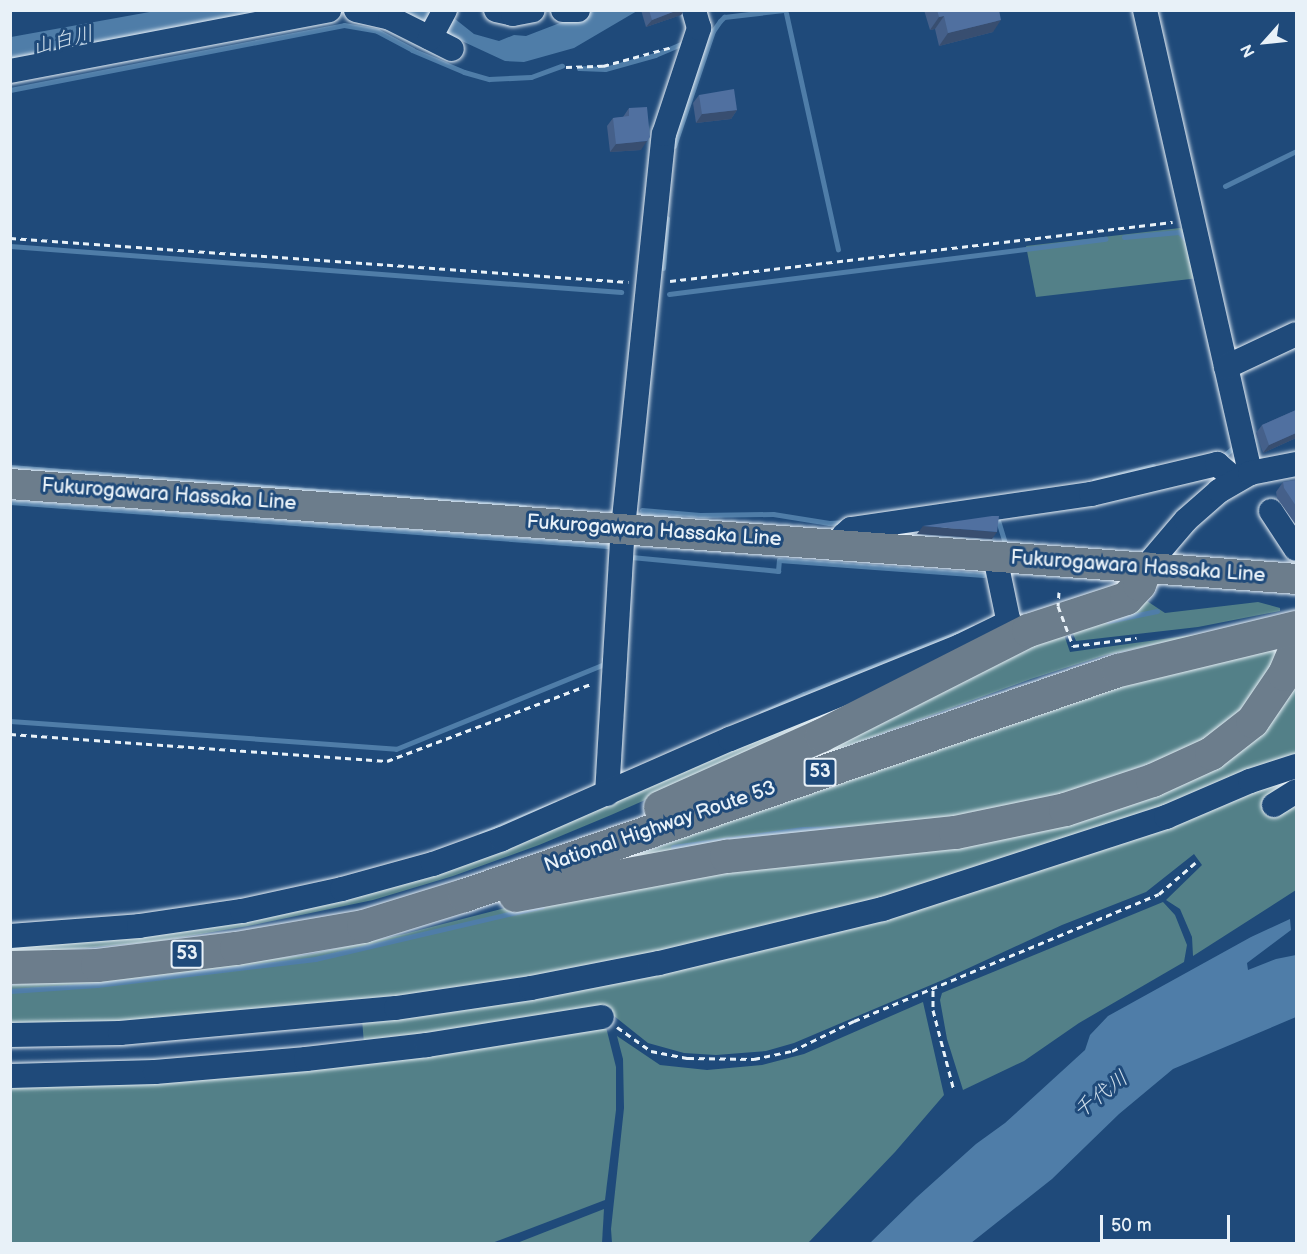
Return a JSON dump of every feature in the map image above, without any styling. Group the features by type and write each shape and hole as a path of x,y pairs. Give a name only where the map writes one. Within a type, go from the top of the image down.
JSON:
{"highway":[{"path":"464,895 821,735 1028,630 1126,598 1139,584 1145,568"},
{"path":"363,926 692,862 836,843 955,832 1065,809 1152,780 1211,753 1252,721 1284,674 1291,634"},
{"name":"National Highway Route 53","path":"10,968 97,965 236,948 363,926 464,895 1118,670 1291,634"}],"main road":[{"name":"Fukurogawara Hassaka Line","path":"10,484 1296,579"}],"street":[{"path":"10,71 329,10"},
{"path":"356,10 390,18 452,49"},
{"path":"430,38 445,10"},
{"path":"496,10 513,14 533,10"},
{"path":"563,10 578,10"},
{"path":"607,794 623,528 664,134 699,28 694,10"},
{"path":"1145,10 1226,367 1243,476"},
{"path":"1226,367 1296,334"},
{"path":"839,545 844,535 851,529 1091,494 1217,464 1243,476"},
{"path":"1145,568 1186,520 1243,476 1296,464"},
{"path":"1271,511 1296,549"},
{"path":"10,936 139,926 242,911 342,889 434,864 502,839 730,739 960,646 1003,625 1008,618 995,557"},
{"path":"10,1035 120,1033 396,1008 659,963 883,909 1166,817 1250,782 1296,766"},
{"path":"1274,805 1296,790"},
{"path":"10,1076 155,1072 306,1059 427,1045 602,1017"}],"path":[{"path":"566,67 603,66 678,43"},
{"path":"10,238 648,284 1192,220"},
{"path":"1059,592 1058,606 1073,646"},
{"path":"10,734 387,761 614,675"},
{"path":"602,1017 651,1051 688,1058 754,1059 792,1051 854,1021 1159,894 1195,863"},
{"path":"933,990 933,1010 953,1087"}],"green space":[{"path":"1180,228 1188,232 1199,278 1036,297 1026,246"},
{"path":"1147,601 1165,613 1258,602 1280,608 1280,611 1198,627 1076,641 1069,624"},
{"path":"1061,626 1070,652 1207,633 1106,655 1031,679 759,778"},
{"path":"1285,643 1245,715 1206,744 1019,809 631,857 1074,694"},
{"path":"933,665 743,757 539,845 453,876 373,900 248,926 159,941 11,955 11,943 290,908"},
{"path":"1296,674 1296,761 1086,837 863,906 648,957 359,1005 11,1029 11,985 163,973 311,954 404,934 556,895 1133,798"},
{"path":"1296,773 1296,890 1193,956 1192,937 1180,909 1166,900 1202,865 1194,854 1146,892 1062,925 945,979 794,1043 766,1051 716,1055 684,1053 648,1043 604,1008 364,1044 362,1019 665,968"},
{"path":"1163,902 1175,915 1187,945 1184,962 1079,1023 1024,1061 963,1090 947,1039 940,1000 942,993"},
{"path":"923,1002 944,1095 895,1152 808,1243 612,1243 611,1229 624,1108 623,1059 617,1036 660,1065 707,1070 762,1065 804,1054"},
{"path":"606,1027 616,1067 616,1110 605,1200 492,1243 11,1244 10,1086"},
{"path":"604,1209 602,1243 517,1243"}],"water":[{"name":"山白川","path":"155,11 281,11 11,62 11,37"},
{"path":"397,11 445,11 474,34 499,41 514,35 526,36 591,11 637,11 574,48 524,62 505,61"},
{"name":"千代川","path":"1290,919 1291,930 1247,963 1248,970 1276,959 1296,955 1296,1017 1173,1069 1119,1114 1052,1179 971,1243 870,1243 976,1144 1005,1123 1085,1050 1090,1035 1108,1016 1251,937"}],"building":[{"path":"649,10 678,10 652,20"},
{"path":"937,10 999,10 1001,20 948,33 944,16 939,17"},
{"path":"734,89 737,110 702,114 699,95"},
{"path":"647,107 650,137 647,141 616,144 613,118 629,116 629,108"},
{"path":"1296,410 1296,433 1269,445 1262,425"},
{"path":"1296,480 1296,506 1284,488 1283,482"},
{"path":"999,516 997,532 923,526"}],"waterway":[{"path":"674,146 713,31 720,21 724,17 784,10"},
{"path":"786,13 838,249"},
{"path":"10,90 344,25 377,31 412,50 464,72 489,79 531,77 562,66"},
{"path":"579,68 605,69 655,55 686,42"},
{"path":"1225,186 1296,151"},
{"path":"663,268 667,218"},
{"path":"1124,237 1179,232 1187,241"},
{"path":"669,294 1106,239"},
{"path":"10,246 621,292"},
{"path":"1221,458 1234,447 1233,443"},
{"path":"1094,481 1153,466"},
{"path":"10,467 524,507"},
{"path":"10,502 607,546"},
{"path":"642,510 700,515 773,514 829,523 848,522"},
{"path":"641,514 680,519"},
{"path":"997,517 1006,546"},
{"path":"631,557 778,571 779,560 983,575"},
{"path":"1108,621 1157,611"},
{"path":"762,713 973,627"},
{"path":"10,721 396,749 604,664 604,659"},
{"path":"481,834 556,803"},
{"path":"673,847 803,829 854,828"},
{"path":"10,991 97,985 315,959 542,906"}]}
